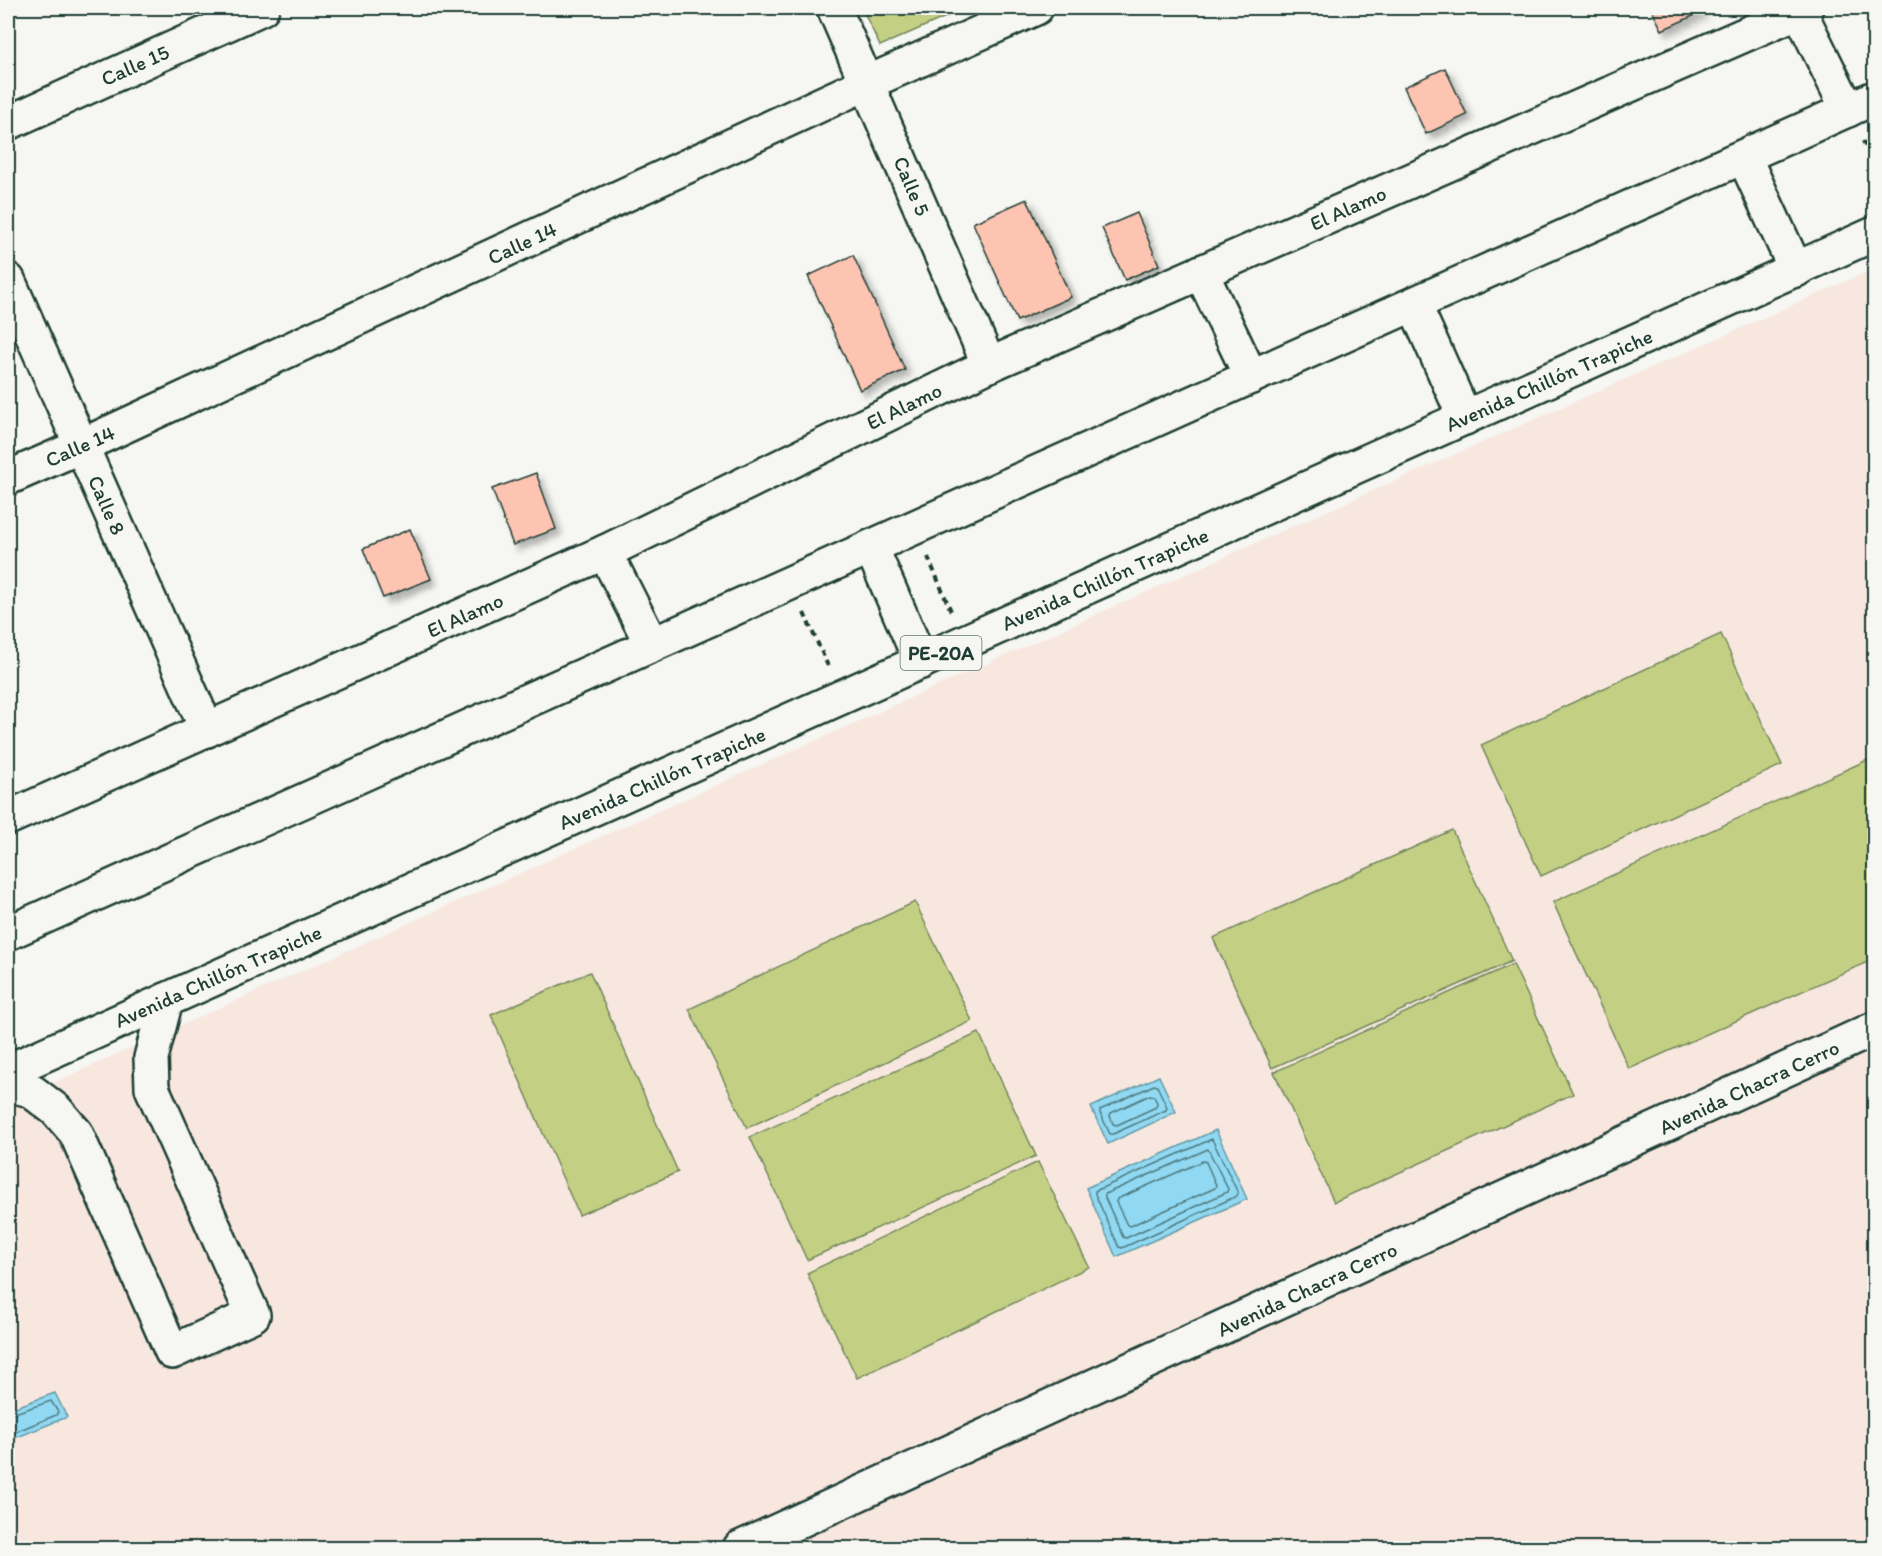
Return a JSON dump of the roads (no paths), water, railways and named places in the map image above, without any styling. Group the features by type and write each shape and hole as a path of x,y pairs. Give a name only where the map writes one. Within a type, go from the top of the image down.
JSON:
{"street":[{"name":"Calle 15","path":"8,123 262,8"},
{"name":"Calle 5","path":"834,8 989,365"},
{"name":"Calle 14","path":"8,478 867,83 1036,8"},
{"path":"8,933 1861,104 1801,8"},
{"name":"El Alamo","path":"8,818 606,552 989,365 1801,8"},
{"path":"1744,157 1796,270"},
{"name":"Avenida Chillón Trapiche","path":"8,1071 1875,234"},
{"path":"1201,272 1251,377"},
{"name":"Calle 8","path":"8,280 207,730"},
{"path":"1414,304 1465,418"},
{"path":"871,547 921,662"},
{"path":"606,552 651,645"},
{"path":"8,1084 30,1090 56,1110 76,1133 172,1352 253,1315 152,1088 151,1058 166,1000"},
{"name":"Avenida Chacra Cerro","path":"757,1545 1875,1029"}],"water":[{"path":"1159,1076 1176,1112 1108,1144 1091,1107"},
{"path":"1216,1130 1247,1199 1116,1257 1086,1188"},
{"path":"55,1393 67,1417 8,1441 8,1405 10,1409"}]}
